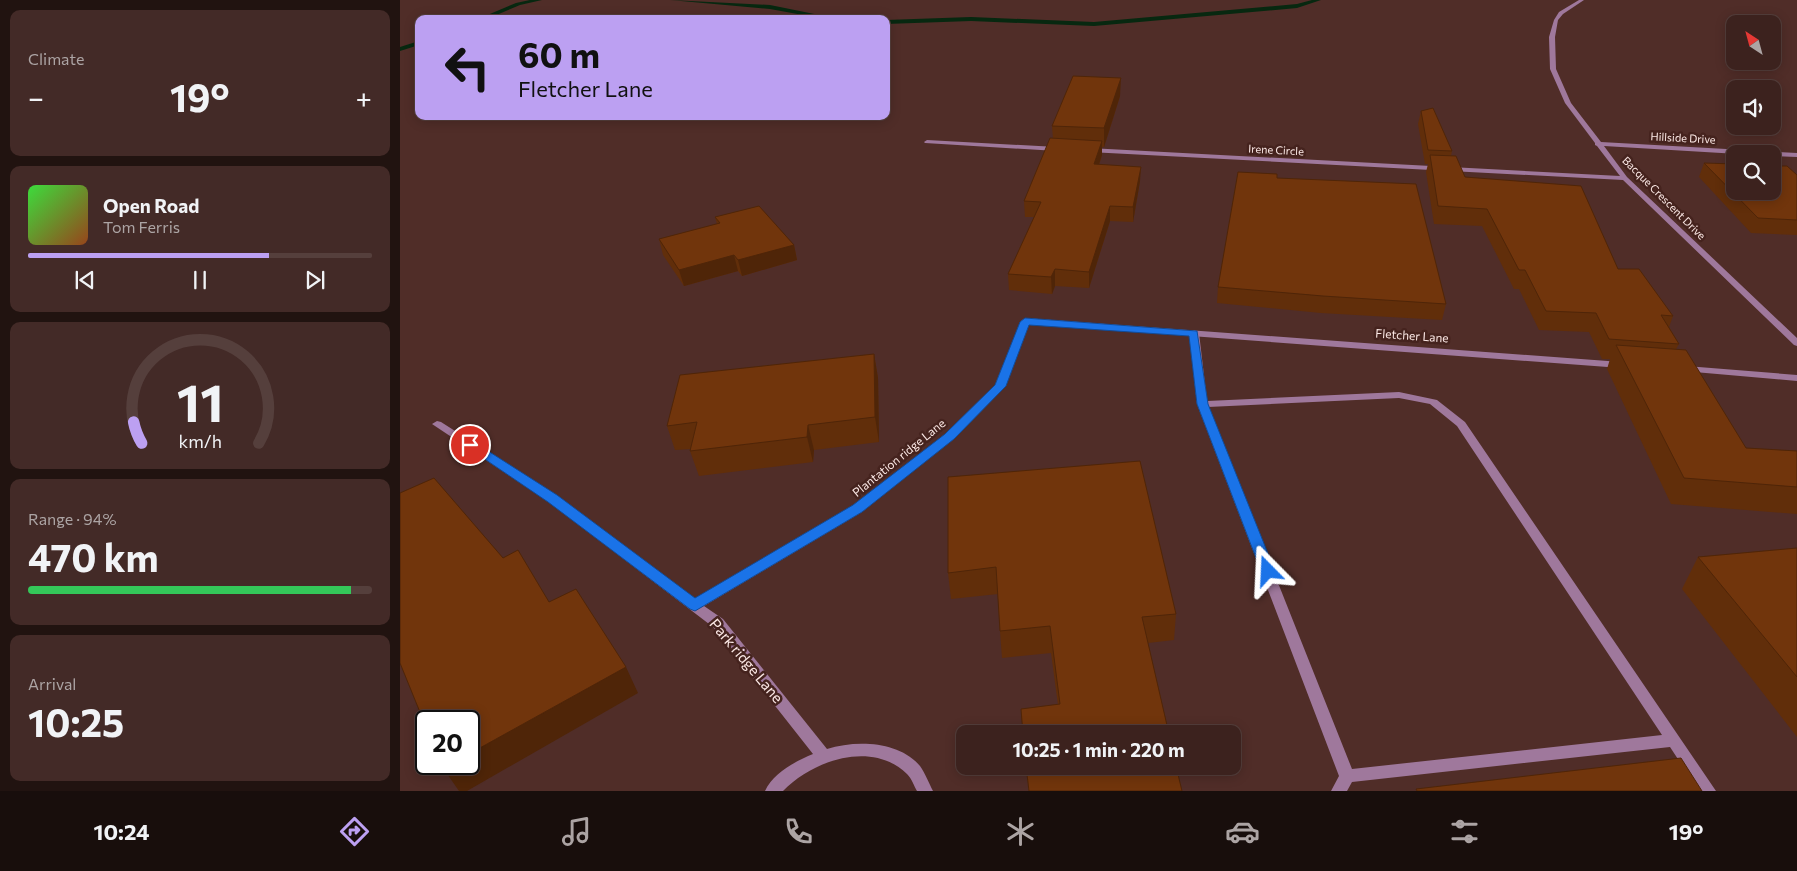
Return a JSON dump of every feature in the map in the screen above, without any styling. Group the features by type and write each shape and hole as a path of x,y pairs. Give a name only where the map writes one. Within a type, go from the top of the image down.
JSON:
{"street":[{"name":"Bacque Crescent Drive","path":"1582,0 1561,12 1556,20 1552,37 1553,69 1568,103 1597,144 1625,178 1797,343"},
{"path":"927,142 1066,149"},
{"name":"Hillside Drive","path":"1597,144 1797,155"},
{"name":"Irene Circle","path":"1076,150 1625,178"},
{"name":"Fletcher Lane","path":"1025,322 1629,365"},
{"name":"Plantation ridge Lane","path":"695,605 858,509 950,436 1000,386 1025,322"},
{"path":"1194,333 1202,404 1347,776 1339,791"},
{"path":"1678,369 1797,378"},
{"path":"1202,404 1399,395 1433,402 1461,424 1708,791"},
{"name":"Park ridge Lane","path":"437,424 553,498 718,623 823,755"},
{"path":"1347,776 1674,740"},
{"path":"773,791 797,768 823,755 852,749 881,752 904,762 922,781 925,791"}],"building":[{"path":"1073,76 1121,78 1104,128 1052,126"},
{"path":"1433,108 1452,151 1428,150 1421,111"},
{"path":"1050,138 1102,141 1094,164 1141,167 1133,207 1110,206 1089,272 1055,269 1051,277 1008,274 1041,202 1024,201"},
{"path":"1430,155 1456,156 1465,177 1581,186 1618,269 1639,269 1673,316 1661,315 1679,344 1609,339 1596,313 1546,311 1525,270 1519,270 1487,209 1438,206"},
{"path":"1704,163 1726,164 1726,185"},
{"path":"1781,166 1787,166 1797,175 1797,220 1758,218 1740,200 1781,200"},
{"path":"1238,172 1277,174 1277,178 1416,184 1446,304 1218,287"},
{"path":"759,206 794,245 738,260 734,255 679,270 659,239 720,223 715,217"},
{"path":"1616,345 1686,350 1746,448 1797,451 1797,487 1684,478"},
{"path":"874,354 875,417 808,425 807,437 690,451 697,422 667,426 680,375"},
{"path":"1140,461 1176,614 1142,617 1167,725 1022,725 1021,709 1060,704 1050,626 1000,631 996,567 948,573 948,477"},
{"path":"434,478 503,558 518,550 549,602 576,589 626,667 480,748 480,710 419,710 400,663 400,493"},
{"path":"1797,548 1797,677 1698,557"},
{"path":"1681,758 1702,791 1417,791 1416,789"},
{"path":"1027,775 1178,775 1182,791 1029,791"}],"waterway":[{"path":"491,15 518,4 539,0"},
{"path":"673,0 770,7 814,15"},
{"path":"890,22 971,19 1094,24 1297,6 1318,0"},
{"path":"400,49 415,44"}],"route":[{"path":"470,445 553,498 695,605 858,509 950,436 1000,386 1025,322 1194,333 1202,404 1268,571"}]}
